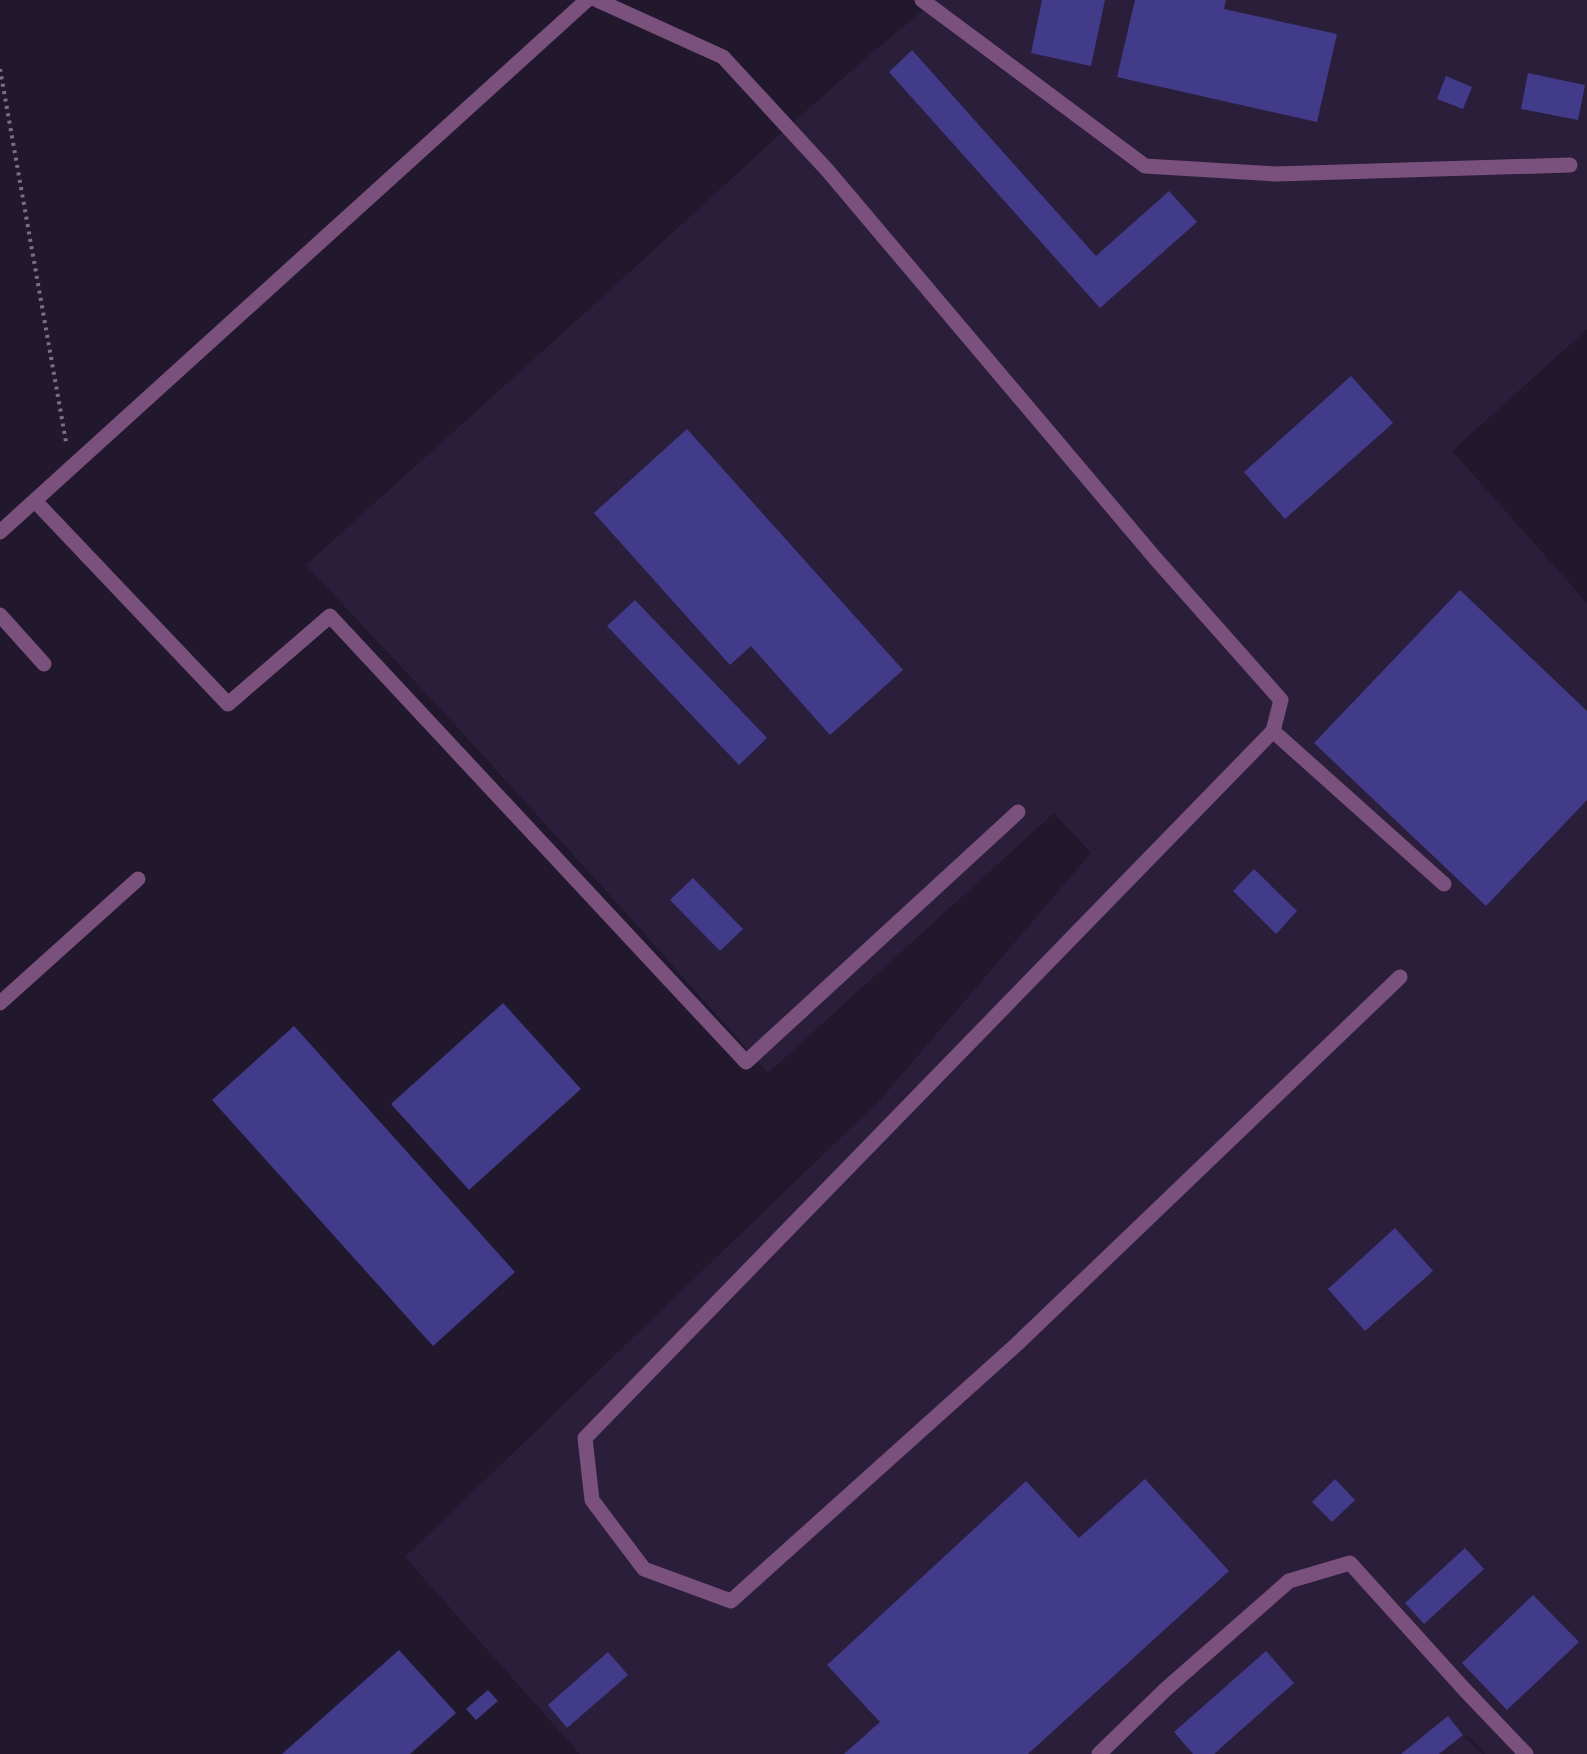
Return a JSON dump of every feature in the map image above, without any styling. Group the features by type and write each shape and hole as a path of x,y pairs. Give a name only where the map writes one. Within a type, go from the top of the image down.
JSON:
{"street":[{"path":"0,532 587,0"},
{"path":"597,0 723,57 820,162 1155,558 1281,700 1273,731 585,1438 592,1500 644,1569 731,1601 1017,1344 1400,977"},
{"path":"922,0 1145,166 1276,174 1570,165"},
{"path":"35,501 228,704 330,616 746,1062 1018,812"},
{"path":"0,615 44,664"},
{"path":"1273,731 1444,884"},
{"path":"0,1004 138,879"},
{"path":"1100,1754 1166,1689 1289,1581 1350,1563 1526,1754"}],"path":[{"path":"0,69 71,469"}],"shaded area":[{"path":"936,0 1587,0 1587,329 1452,451 1587,603 1587,1754 1485,1754 1470,1737 1464,1736 1482,1754 580,1754 405,1557 881,1099 1091,853 1054,813 768,1073 450,719 306,565 788,127"}],"building":[{"path":"1042,0 1105,0 1091,66 1031,53"},
{"path":"1135,0 1226,0 1224,9 1337,34 1317,122 1117,77"},
{"path":"912,50 1096,256 1169,191 1197,222 1100,308 889,72"},
{"path":"1528,73 1585,85 1578,120 1521,109"},
{"path":"1446,76 1472,87 1463,109 1437,99"},
{"path":"1351,376 1393,423 1285,519 1244,472"},
{"path":"687,429 903,670 830,735 751,646 730,665 594,513"},
{"path":"1460,590 1587,711 1587,800 1486,906 1314,743"},
{"path":"635,600 767,738 739,765 607,626"},
{"path":"1254,869 1297,911 1276,934 1233,891"},
{"path":"693,878 743,929 720,951 670,900"},
{"path":"503,1003 581,1089 469,1190 391,1104"},
{"path":"294,1026 515,1272 433,1346 212,1100"},
{"path":"1395,1228 1433,1271 1365,1331 1328,1289"},
{"path":"1145,1479 1229,1571 1028,1754 844,1754 880,1722 827,1665 1026,1481 1079,1538"},
{"path":"1335,1479 1355,1500 1332,1522 1312,1502"},
{"path":"1465,1548 1484,1569 1424,1624 1405,1603"},
{"path":"1533,1595 1579,1642 1507,1710 1462,1663"},
{"path":"399,1650 456,1713 410,1754 282,1754"},
{"path":"1266,1651 1294,1683 1214,1754 1193,1754 1174,1732"},
{"path":"608,1652 628,1675 567,1728 548,1705"},
{"path":"488,1690 498,1701 476,1720 466,1709"},
{"path":"1448,1716 1463,1735 1439,1754 1401,1754"}]}
